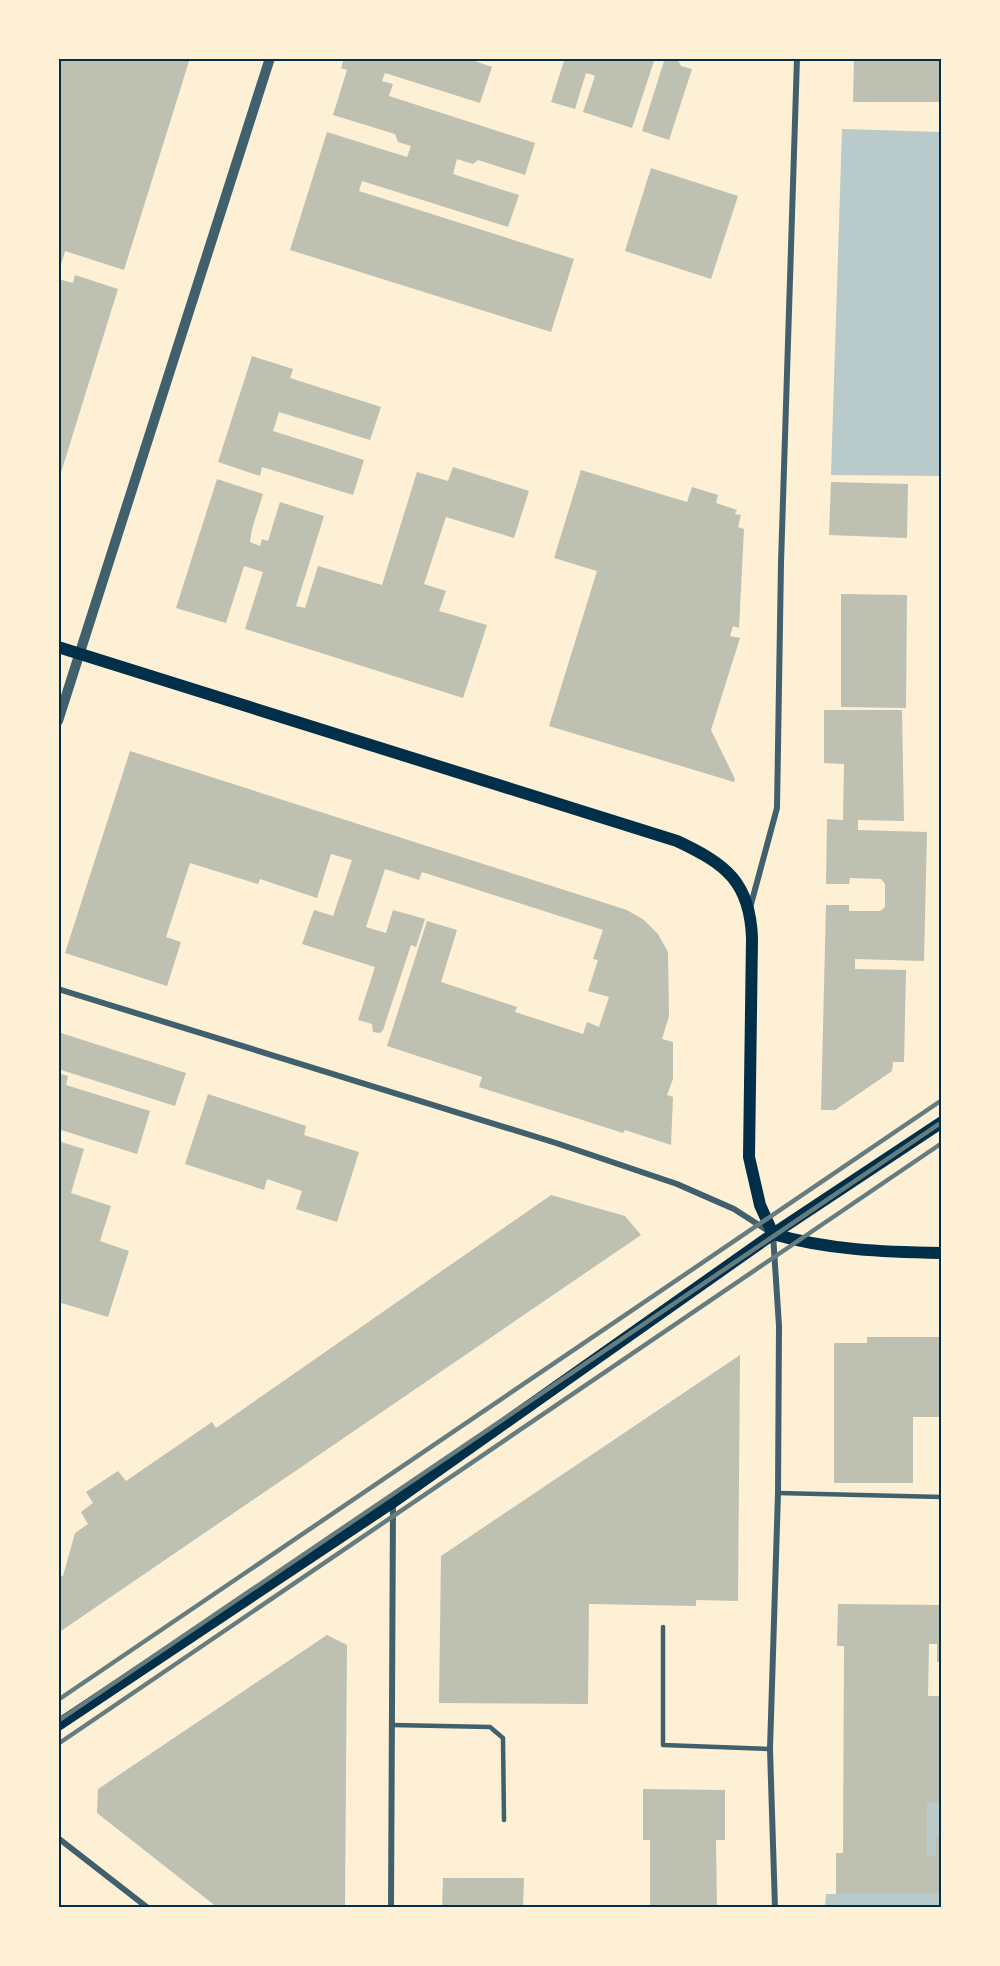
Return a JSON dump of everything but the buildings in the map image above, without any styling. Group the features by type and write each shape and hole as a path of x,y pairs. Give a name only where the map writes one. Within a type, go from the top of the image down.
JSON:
{"main road":[{"path":"58,646 677,841 726,871 746,897 750,909 752,938 748,1141 753,1181 773,1234"},
{"path":"58,1725 393,1502 773,1234 942,1122"},
{"path":"773,1234 799,1242 855,1250 942,1253"},
{"path":"58,1716 84,1708"}],"street":[{"path":"58,721 270,58"},
{"path":"750,909 777,808 781,551 797,58"},
{"path":"58,989 556,1143 677,1184 734,1209 773,1234 779,1326 778,1493 770,1749 775,1908"},
{"path":"391,1908 393,1502"},
{"path":"58,1838 148,1908"}],"lane":[{"path":"778,1493 942,1497"},
{"path":"663,1627 663,1746 770,1749"},
{"path":"392,1725 490,1727 503,1738 504,1820"}],"shaded area":[{"path":"842,129 941,132 941,476 831,475"},
{"path":"927,1802 941,1802 941,1836 936,1836 936,1856 927,1856"},
{"path":"826,1894 941,1894 941,1907 825,1908"}],"railway":[{"path":"58,1700 942,1100"},
{"path":"58,1721 942,1122"},
{"path":"58,1744 942,1143"}]}
